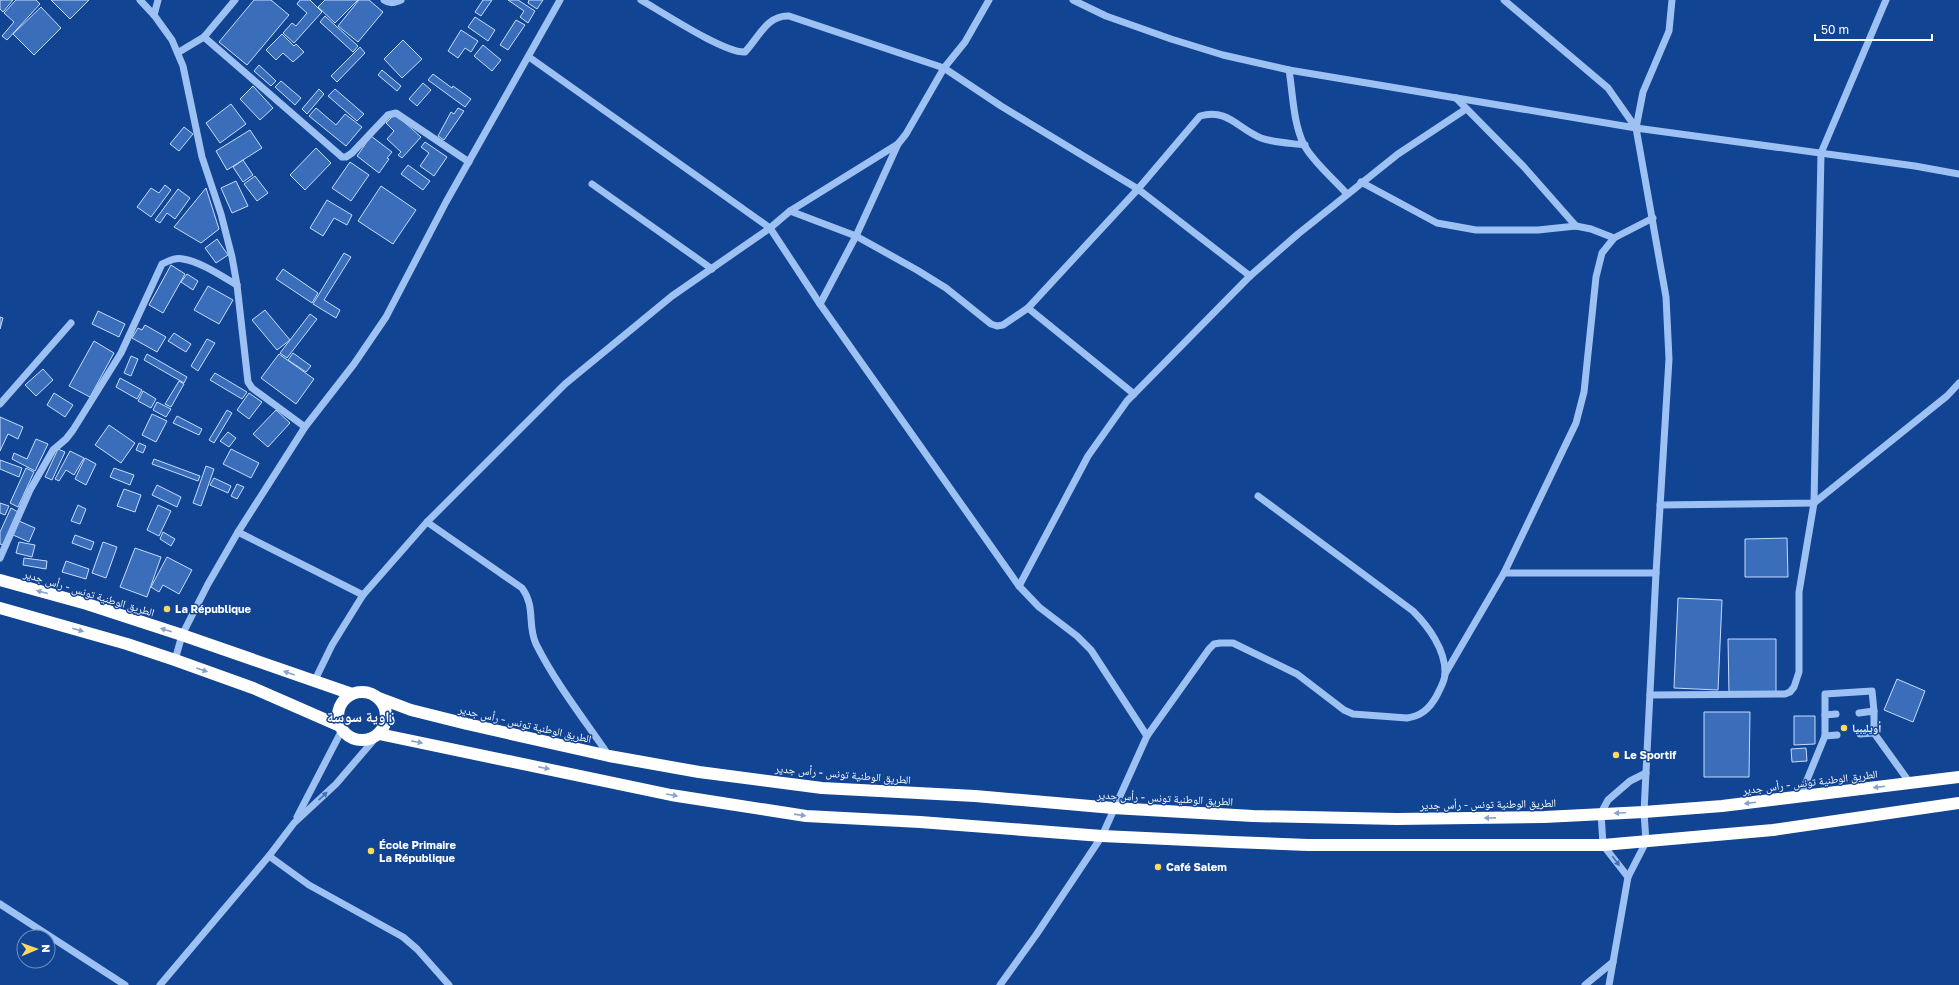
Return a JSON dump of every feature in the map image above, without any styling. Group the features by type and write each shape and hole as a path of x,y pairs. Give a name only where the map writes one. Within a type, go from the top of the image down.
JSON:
{"highway":[{"name":"الطريق الوطنية تونس - رأس جدير","path":"0,580 88,604 352,694"},
{"path":"0,608 127,644 175,660 253,688 341,728"},
{"path":"366,692 379,698 386,712 386,720 378,734 372,738 359,740 347,735 341,728 338,719 341,704 352,694 366,692"},
{"name":"الطريق الوطنية تونس - رأس جدير","path":"379,698 425,714 609,756 699,772 822,788 975,796 1113,808 1253,816 1397,819 1544,817 1644,812 1800,797 1959,777"},
{"path":"378,734 671,795 806,816 920,822 1102,836 1308,845 1603,845 1774,830 1959,803"}],"street":[{"path":"140,0 154,15 179,52 183,66 202,157 221,214 237,285 248,382 252,388 305,427"},
{"path":"154,15 158,0"},
{"path":"179,52 204,37 235,0"},
{"path":"384,0 388,3 394,3 401,0"},
{"path":"175,660 182,635 208,584 238,532 305,427 354,364 386,317 469,162 560,0"},
{"path":"641,0 718,43 738,52 745,52 772,19 780,16 789,16 944,68 1001,106 1138,189 1250,276"},
{"path":"820,304 856,236 898,144 906,134 944,68 965,42 990,0"},
{"path":"1073,0 1106,16 1171,39 1223,55 1290,70 1636,128 1915,166 1959,174"},
{"path":"1504,0 1608,88 1636,128"},
{"path":"1610,985 1628,877 1646,842 1644,812 1669,359 1666,297 1636,128 1643,92 1669,31 1672,0"},
{"path":"1650,695 1785,694 1790,692 1797,680 1799,672 1799,592 1814,503 1821,153 1886,0"},
{"path":"204,37 342,157 352,152 388,115 396,113 469,162"},
{"path":"529,57 770,228 820,304 1019,586 1039,607 1076,636 1091,650 1147,736"},
{"path":"1290,70 1296,116 1304,145 1347,194"},
{"path":"1456,98 1524,168 1576,226"},
{"path":"1019,586 1088,456 1127,401 1250,276 1361,182 1398,154 1466,109"},
{"path":"790,211 856,236 946,288 997,326 1003,325 1028,308 1138,189 1200,116 1210,114 1221,115 1259,138 1270,141 1304,145"},
{"path":"314,682 332,645 363,595 427,522 566,384 672,296 770,228 790,211 898,144"},
{"path":"1361,182 1437,223 1476,230 1538,230 1576,226 1592,229 1614,238"},
{"path":"592,184 712,269"},
{"path":"1000,985 1036,935 1102,836 1113,808 1147,736 1214,644 1220,642 1233,643 1285,667 1303,678 1344,710 1353,714 1407,718 1415,717 1431,706 1445,674 1504,573 1576,423 1584,392 1596,277 1602,253 1614,238 1653,218"},
{"path":"0,558 30,490 53,450 66,439 73,430 121,352 162,264 172,259 182,258 193,262 237,285"},
{"path":"1028,308 1134,394"},
{"path":"0,404 71,323"},
{"path":"1660,506 1814,503 1947,396 1959,383"},
{"path":"1258,496 1413,611 1431,632 1442,659 1445,674"},
{"path":"427,522 522,588 528,596 532,614 532,632 535,642 553,674 609,756"},
{"path":"238,532 363,595"},
{"path":"1504,573 1656,573"},
{"path":"1800,797 1825,736 1825,694 1872,692 1874,733 1910,783"},
{"path":"1859,713 1874,712"},
{"path":"1825,715 1836,714"},
{"path":"160,985 269,856 294,822 341,728"},
{"path":"1860,734 1874,733"},
{"path":"294,822 336,784 378,734"},
{"path":"1825,736 1838,735"},
{"path":"1628,877 1603,845 1601,813 1608,800 1630,781 1646,773"},
{"path":"269,856 309,885 402,937 417,949 449,985"},
{"path":"0,904 125,985"},
{"path":"1585,985 1614,962"}],"building":[{"path":"0,0 13,0 3,12 0,9"},
{"path":"16,0 36,0 40,4 7,40 2,36 14,22 4,13"},
{"path":"51,0 89,0 70,19"},
{"path":"254,0 271,0 289,15 247,65 219,42"},
{"path":"300,0 310,0 322,12 294,43 283,33 292,23 296,26 307,13 297,4"},
{"path":"325,0 358,0 335,23 318,7"},
{"path":"359,0 369,0 383,12 358,42 338,26"},
{"path":"483,0 492,0 481,16 475,12"},
{"path":"508,0 518,0 535,11 528,23 520,17 524,11"},
{"path":"529,0 543,0 537,9 528,3"},
{"path":"41,7 61,28 34,55 13,34"},
{"path":"325,16 358,46 353,52 320,22"},
{"path":"475,17 495,30 488,41 468,27"},
{"path":"516,20 525,25 508,50 500,45"},
{"path":"461,30 478,41 471,52 465,48 458,58 448,51"},
{"path":"282,34 294,46 296,44 304,52 293,62 283,53 276,60 266,50"},
{"path":"403,40 422,59 402,78 384,59"},
{"path":"483,45 501,60 492,71 474,56"},
{"path":"360,47 365,53 337,82 331,76"},
{"path":"259,65 276,81 271,86 254,71"},
{"path":"382,70 401,86 397,91 378,75"},
{"path":"433,74 452,88 453,86 471,99 465,107 428,80"},
{"path":"281,81 301,98 295,105 275,87"},
{"path":"423,83 431,90 417,106 409,99"},
{"path":"253,86 273,108 260,120 240,99"},
{"path":"319,89 324,94 307,114 302,109"},
{"path":"335,89 364,114 357,121 328,96"},
{"path":"231,104 246,124 220,143 206,123"},
{"path":"316,108 336,125 345,114 362,127 346,146 309,116"},
{"path":"458,108 464,111 444,140 438,136 451,112 454,114"},
{"path":"395,114 421,137 402,158 398,155 401,152 387,139 394,131 386,123"},
{"path":"184,127 193,134 179,151 170,144"},
{"path":"250,130 262,148 227,170 216,151"},
{"path":"371,136 392,152 379,173 357,156"},
{"path":"425,142 447,157 434,176 420,166 429,153 421,147"},
{"path":"316,148 331,163 305,190 290,175"},
{"path":"243,160 253,175 243,182 233,167"},
{"path":"350,162 369,175 351,201 332,188"},
{"path":"408,165 430,181 423,190 401,174"},
{"path":"255,176 268,193 257,201 244,184"},
{"path":"236,181 248,206 232,213 221,188"},
{"path":"165,185 171,190 151,217 137,207 151,188 159,193"},
{"path":"381,186 416,210 393,244 358,221"},
{"path":"206,188 219,229 201,243 174,227"},
{"path":"178,189 190,198 175,219 167,213 160,223 155,220"},
{"path":"327,200 352,215 347,225 334,218 323,236 310,228"},
{"path":"217,239 228,255 216,263 205,248"},
{"path":"344,253 351,257 324,300 340,310 336,318 313,304"},
{"path":"171,265 185,274 163,313 149,305"},
{"path":"283,269 318,293 312,303 276,279"},
{"path":"187,274 198,281 193,290 181,282"},
{"path":"208,286 233,300 219,324 194,310"},
{"path":"265,310 290,340 277,350 252,320"},
{"path":"98,311 125,324 119,337 92,324"},
{"path":"310,314 317,319 287,358 280,353"},
{"path":"0,317 3,318 0,329"},
{"path":"145,325 166,337 157,352 132,338 138,328 142,330"},
{"path":"174,333 191,344 186,352 168,341"},
{"path":"207,339 215,343 198,371 191,366"},
{"path":"94,341 114,353 90,397 69,386"},
{"path":"293,353 311,366 306,372 288,360"},
{"path":"147,354 187,377 184,383 144,360"},
{"path":"279,354 314,379 296,404 261,378"},
{"path":"131,356 138,359 131,376 124,373"},
{"path":"43,369 53,380 36,396 25,385"},
{"path":"215,373 247,392 242,399 210,380"},
{"path":"120,378 142,390 137,399 116,387"},
{"path":"179,381 184,384 171,407 165,404"},
{"path":"143,391 156,399 151,408 138,401"},
{"path":"54,393 73,405 65,417 47,405"},
{"path":"249,393 262,402 249,419 237,410"},
{"path":"157,402 171,409 166,417 153,410"},
{"path":"227,410 232,413 214,443 209,440"},
{"path":"276,410 290,423 268,447 253,434"},
{"path":"152,414 167,421 156,442 142,435"},
{"path":"177,416 202,429 199,435 173,423"},
{"path":"0,417 23,427 18,439 8,434 0,451"},
{"path":"109,425 135,443 121,463 95,445"},
{"path":"228,432 236,438 229,447 220,441"},
{"path":"36,439 48,444 35,471 12,459 14,453 27,459"},
{"path":"139,443 146,446 143,453 136,450"},
{"path":"58,449 65,452 52,480 45,477"},
{"path":"231,449 259,463 251,478 223,464"},
{"path":"70,451 84,458 74,475 66,470 59,481 55,479"},
{"path":"85,458 96,464 86,485 75,479"},
{"path":"154,459 200,476 198,481 152,464"},
{"path":"0,460 22,468 19,477 0,469"},
{"path":"206,466 214,469 201,506 193,503"},
{"path":"26,468 34,472 18,507 10,503"},
{"path":"114,468 134,475 130,485 110,477"},
{"path":"214,478 231,486 228,493 210,485"},
{"path":"237,484 244,487 237,499 231,496"},
{"path":"157,485 181,497 177,507 152,495"},
{"path":"124,489 141,495 135,512 117,506"},
{"path":"0,503 9,506 5,515 0,513"},
{"path":"78,505 86,509 80,524 71,521"},
{"path":"158,505 171,511 159,536 147,530"},
{"path":"11,508 18,512 3,545 0,544 0,532"},
{"path":"19,521 35,528 29,542 13,535"},
{"path":"163,532 175,539 171,546 160,539"},
{"path":"75,535 94,542 91,550 72,543"},
{"path":"1787,538 1788,577 1745,577 1745,539"},
{"path":"19,542 35,545 32,557 16,553"},
{"path":"103,542 117,547 106,578 92,573"},
{"path":"135,548 161,557 147,597 120,587"},
{"path":"167,557 192,570 179,594 163,585 159,592 151,587"},
{"path":"24,558 47,561 46,569 23,565"},
{"path":"66,561 89,569 86,579 62,572"},
{"path":"1678,598 1722,600 1718,690 1674,688"},
{"path":"1728,639 1776,639 1776,694 1729,694"},
{"path":"1897,679 1925,691 1913,722 1884,710"},
{"path":"1704,712 1750,712 1749,777 1704,777"},
{"path":"1794,716 1815,716 1815,744 1794,745"},
{"path":"1806,748 1807,761 1792,762 1791,749"}],"place":[{"name":"La République","path":"167,609"},
{"name":"أويليبيا","path":"1844,728"},
{"name":"Le Sportif","path":"1616,755"},
{"name":"École Primaire La République","path":"371,851"},
{"name":"Café Salem","path":"1158,867"}],"district":[{"name":"زاوية سوسة","path":"361,717"}]}
